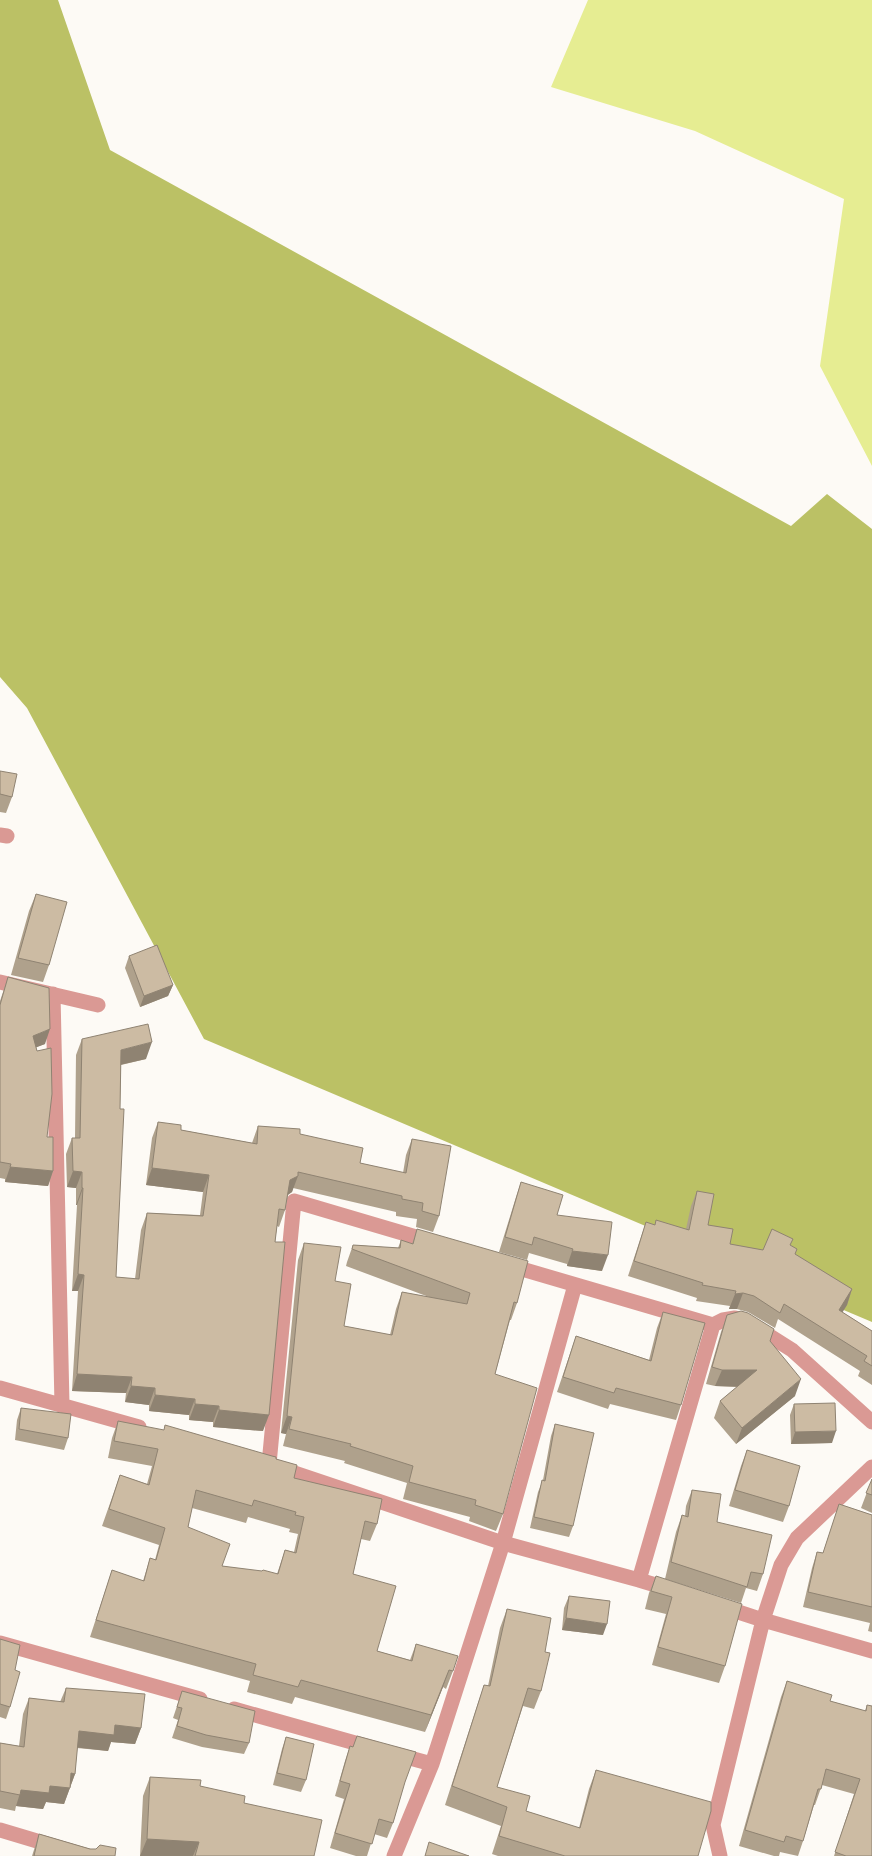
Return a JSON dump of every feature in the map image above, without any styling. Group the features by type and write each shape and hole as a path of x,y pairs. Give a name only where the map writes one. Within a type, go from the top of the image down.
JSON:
{"street":[{"path":"0,982 98,1005"},
{"path":"53,994 62,1405"},
{"path":"269,1464 294,1201 444,1246"},
{"path":"491,1260 713,1325 723,1320 735,1318 746,1321 792,1350 872,1422"},
{"path":"394,1856 432,1764 503,1543 575,1285"},
{"path":"639,1580 713,1325"},
{"path":"0,1388 157,1432"},
{"path":"251,1459 503,1543 683,1594"},
{"path":"720,1856 713,1825 763,1620 781,1565 797,1538 872,1467"},
{"path":"830,1508 847,1514"},
{"path":"710,1603 872,1651"},
{"path":"0,1643 432,1764"},
{"path":"0,1830 87,1856"}],"green space":[{"path":"0,0 58,0 110,150 791,526 827,494 872,529 872,1322 204,1039 27,708 0,677"},
{"path":"588,0 872,0 872,466 820,366 844,199 695,131 551,87"}],"building":[{"path":"0,771 17,774 12,797 0,794"},
{"path":"36,894 67,902 49,965 18,958"},
{"path":"157,945 173,985 144,996 129,956"},
{"path":"8,977 49,988 50,1029 33,1036 37,1051 51,1048 52,1094 47,1137 53,1137 53,1171 10,1167 11,1164 0,1162 0,1005"},
{"path":"148,1024 152,1042 121,1050 120,1109 124,1109 116,1277 139,1279 147,1213 203,1216 209,1175 152,1168 158,1122 181,1125 181,1130 257,1144 258,1126 300,1129 300,1134 363,1148 360,1163 406,1173 412,1139 451,1146 439,1216 422,1211 423,1203 402,1199 402,1196 298,1172 298,1176 290,1180 285,1210 279,1209 275,1242 285,1242 269,1415 219,1410 219,1406 195,1404 195,1399 155,1395 155,1388 131,1386 132,1377 77,1374 84,1275 78,1274 83,1188 82,1172 73,1171 72,1138 80,1138 82,1039"},
{"path":"521,1182 563,1195 557,1215 612,1222 608,1255 572,1251 573,1249 534,1237 532,1245 505,1237"},
{"path":"697,1191 714,1194 708,1225 733,1229 730,1244 763,1250 772,1229 793,1239 790,1245 797,1249 795,1254 852,1289 839,1310 872,1331 872,1366 864,1361 867,1356 784,1304 780,1313 754,1296 743,1293 735,1294 736,1291 702,1285 703,1283 634,1261 646,1222 655,1225 656,1220 689,1230"},
{"path":"417,1229 528,1261 517,1303 514,1302 495,1374 537,1388 503,1514 475,1505 476,1500 409,1482 413,1466 350,1446 351,1444 289,1429 292,1417 287,1416 304,1243 341,1247 335,1281 351,1284 344,1326 392,1335 402,1292 467,1304 470,1293 352,1249 353,1245 400,1248 401,1240 413,1244"},
{"path":"741,1311 748,1313 774,1329 770,1341 801,1379 742,1428 720,1401 757,1370 722,1370 712,1367 727,1315"},
{"path":"663,1312 705,1323 681,1405 616,1388 614,1393 563,1377 576,1336 651,1361"},
{"path":"835,1403 836,1431 795,1432 794,1404"},
{"path":"21,1408 71,1414 68,1438 19,1429"},
{"path":"118,1421 164,1430 165,1425 276,1457 276,1459 297,1465 294,1478 382,1499 377,1524 365,1521 353,1574 396,1586 377,1651 412,1661 416,1644 458,1656 453,1671 449,1670 431,1715 301,1680 298,1687 253,1675 256,1664 96,1620 112,1570 144,1581 150,1558 156,1560 165,1528 109,1509 120,1475 149,1485 158,1449 114,1441","holes":["196,1490 252,1506 254,1500 296,1512 295,1515 304,1517 296,1553 285,1550 278,1574 263,1570 222,1566 230,1544 188,1527"]},
{"path":"555,1424 594,1433 573,1526 534,1517 542,1480 545,1481"},
{"path":"747,1450 800,1466 789,1506 735,1490"},
{"path":"872,1479 872,1495 866,1493"},
{"path":"692,1490 721,1494 717,1522 772,1535 763,1574 751,1572 747,1587 671,1562 682,1515 688,1517"},
{"path":"839,1504 872,1515 872,1607 808,1592 817,1552 823,1553"},
{"path":"656,1576 742,1604 725,1666 658,1647 672,1597 651,1591"},
{"path":"569,1596 610,1601 607,1624 566,1618"},
{"path":"507,1609 551,1618 545,1652 550,1653 541,1691 528,1688 497,1787 530,1796 526,1811 580,1828 596,1770 711,1802 711,1811 698,1856 565,1856 499,1836 507,1807 452,1786 484,1685 490,1686"},
{"path":"0,1639 20,1645 15,1670 20,1672 10,1707 0,1704"},
{"path":"787,1681 832,1695 830,1701 866,1711 867,1705 872,1706 872,1856 846,1856 835,1852 860,1779 826,1769 821,1789 818,1789 803,1841 786,1836 784,1842 745,1830"},
{"path":"66,1688 145,1694 141,1728 115,1725 114,1735 79,1731 75,1774 71,1773 70,1788 50,1786 49,1793 21,1790 20,1795 0,1791 0,1743 24,1747 29,1698 64,1702"},
{"path":"182,1691 255,1711 249,1743 206,1735 177,1726 182,1708 177,1707"},
{"path":"357,1736 416,1752 393,1823 379,1819 372,1844 335,1833 350,1784 340,1781 350,1746 353,1747"},
{"path":"286,1737 314,1744 306,1780 277,1773"},
{"path":"150,1777 201,1780 200,1786 245,1796 244,1803 322,1820 314,1856 195,1856 199,1842 147,1839"},
{"path":"39,1834 90,1849 96,1849 100,1845 116,1848 115,1856 34,1856"},
{"path":"429,1842 469,1856 425,1856"}]}
